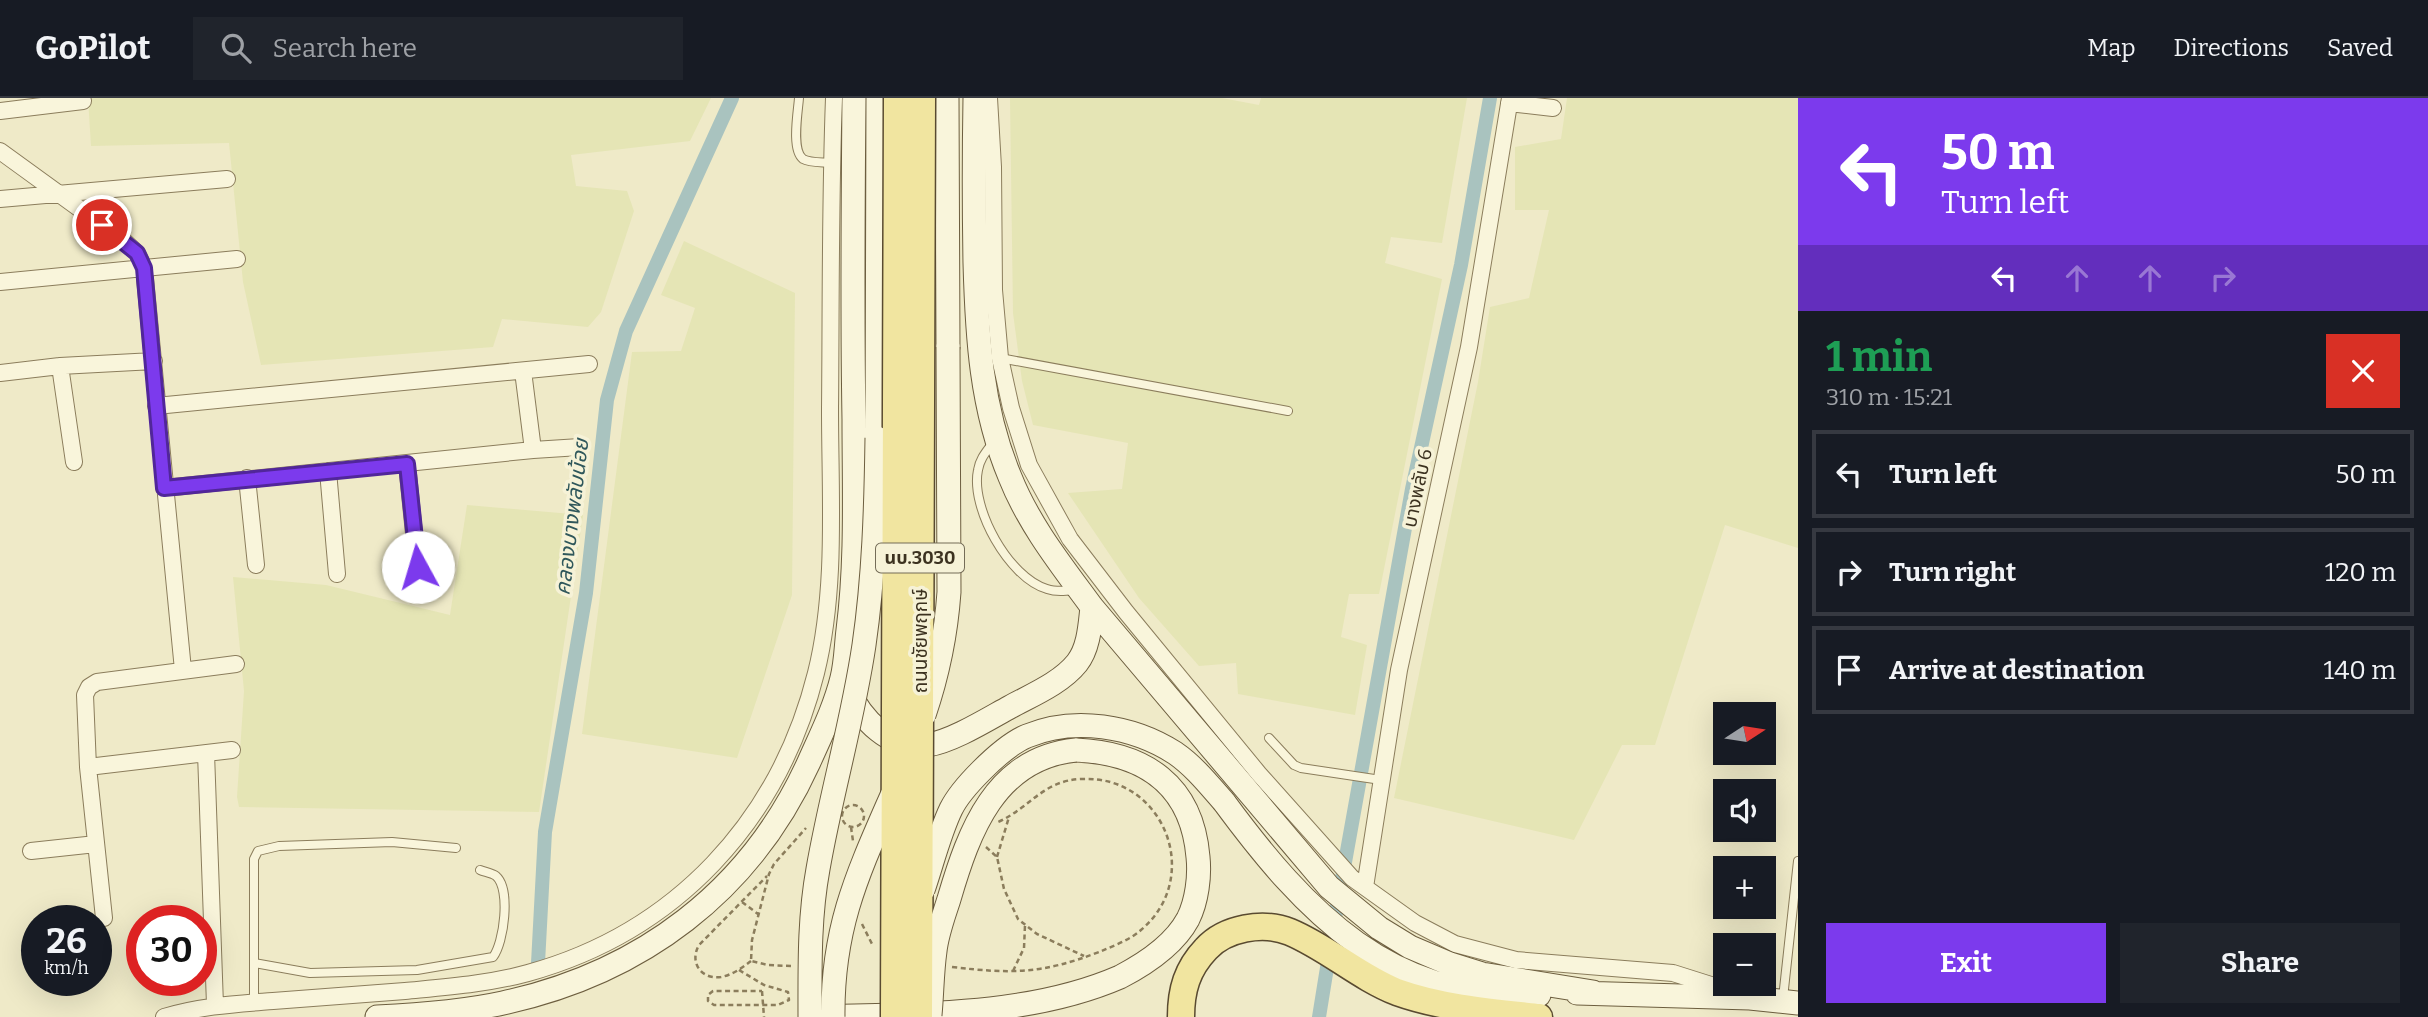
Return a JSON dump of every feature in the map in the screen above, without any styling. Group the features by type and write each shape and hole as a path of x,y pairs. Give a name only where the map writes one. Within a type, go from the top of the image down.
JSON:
{"main road":[{"path":"377,1017 425,1014 501,1003 573,982 639,951 701,910 758,848 793,798 842,678 855,577 854,98"},
{"path":"810,1017 811,920 817,871 864,647 872,583 876,519 878,98"},
{"name":"ถนนชัยพฤกษ์","path":"894,1017 897,98"},
{"name":"ถนนชัยพฤกษ์","path":"919,1017 922,98"},
{"path":"833,1017 835,960 843,918 855,880 910,755 936,677 946,631 949,592 947,98"},
{"path":"975,98 977,339 986,400 996,439 1010,478 1029,517 1085,598 1329,887 1379,928 1410,947 1450,964 1494,977 1592,992"},
{"path":"842,678 851,697 874,728 904,743 928,745 965,731 1040,691 1071,670 1083,651 1085,598"},
{"path":"901,1017 923,889 951,809 967,786 1004,750 1025,736 1048,728 1081,726 1115,728 1143,736 1176,754 1200,775 1224,802 1309,905 1357,945 1416,976 1454,989 1484,994 1532,996 1592,992 1790,1002"},
{"path":"816,1017 971,1013 1035,1006 1075,995 1120,977 1163,950 1188,919 1196,895 1200,868 1197,838 1190,814 1174,790 1153,771 1127,758 1076,750 1058,752 1027,765 990,800 973,827 959,864 935,949 930,1017"},
{"path":"1181,1017 1181,995 1186,976 1211,943 1226,934 1270,928 1288,931 1380,985 1429,1000 1488,1012 1539,1017"},
{"path":"425,1014 480,1017"}],"street":[{"path":"163,1017 215,1005 450,987 526,974 593,950 635,928 706,873 742,831 764,800 787,759 804,714 817,671 828,592 831,163 834,98"},
{"path":"989,98 993,167 994,290 1000,358 1011,408 1029,465 1070,539 1126,612 1259,774 1359,883 1415,923 1455,944 1516,960 1673,973 1750,998"},
{"path":"1510,100 1553,108"},
{"name":"บางพลับ 6","path":"1359,883 1399,670 1472,335 1510,100"},
{"path":"0,111 83,101"},
{"path":"0,151 124,241 137,253 144,268 183,670"},
{"path":"0,199 227,179"},
{"path":"0,282 237,259"},
{"path":"0,373 60,366 154,361"},
{"path":"156,406 589,364"},
{"path":"60,366 74,462"},
{"path":"523,371 533,450"},
{"path":"164,488 580,447"},
{"path":"407,464 420,593"},
{"path":"328,471 337,574"},
{"path":"247,478 256,565"},
{"path":"103,905 88,767 85,695 89,687 97,682 236,664"},
{"path":"88,767 232,750"},
{"path":"205,753 215,1005"},
{"path":"31,851 96,844"}],"lane":[{"path":"799,98 796,140 800,156 806,160 831,163"},
{"path":"1000,358 1288,411"},
{"path":"996,439 981,458 978,471 977,492 991,531 1016,568 1033,583 1049,590 1085,598"},
{"path":"1269,738 1294,765 1301,768 1378,780"},
{"path":"254,1003 254,859 258,851 279,846 384,842 456,848"},
{"path":"1790,1002 1798,861"},
{"path":"254,963 310,973 417,970 493,957 498,950 503,927 504,894 495,875 480,870"}],"path":[{"path":"940,965 1013,972 1062,966 1139,932 1153,918 1167,891 1173,864 1168,833 1149,806 1117,784 1084,778 1057,783 1009,817 990,824"},
{"path":"855,805 861,808 863,821 851,827 845,823 843,810 855,805"},
{"path":"1009,817 997,857 1004,889 1018,919 1056,944 1086,957"},
{"path":"863,821 874,823"},
{"path":"851,827 853,851"},
{"path":"985,847 997,857"},
{"path":"751,961 727,975 712,977 696,967 694,960 699,945 769,874"},
{"path":"741,902 758,914"},
{"path":"861,917 866,935 879,951"},
{"path":"1013,972 1024,948 1025,925"},
{"path":"739,970 764,985 788,992 789,1000 778,1005 714,1005 708,1001 708,995 713,991 762,991 764,1017"}],"green space":[{"path":"88,98 711,98 690,141 571,155 576,186 627,191 634,211 601,312 588,327 502,319 493,347 261,365 243,282 229,143 91,146"},
{"path":"1010,98 1222,98 1259,105 1261,98 1467,98 1442,243 1391,237 1385,263 1442,279 1379,594 1349,594 1341,637 1367,645 1355,715 1238,694 1236,663 1199,666 1139,598 1068,493 1122,489 1128,443 1033,425 1022,381 1013,313"},
{"path":"1567,98 1798,98 1798,548 1725,525 1655,745 1622,745 1574,840 1394,798 1478,382 1490,307 1529,298 1549,210 1515,210 1515,147 1561,139"},
{"path":"684,241 795,293 792,595 737,758 582,734 632,352 681,351 695,308 661,295"},
{"path":"467,505 583,515 539,812 239,807 237,797 244,691 233,577 326,585 450,615"}],"waterway":[{"name":"คลองบางพลับน้อย","path":"538,963 545,832 586,593 607,400 626,331 732,98"},
{"path":"1333,929 1412,489 1461,265 1490,98"},
{"path":"1319,1017 1330,949"}],"route":[{"path":"102,225 137,253 144,268 164,488 407,464 418,567"}]}
